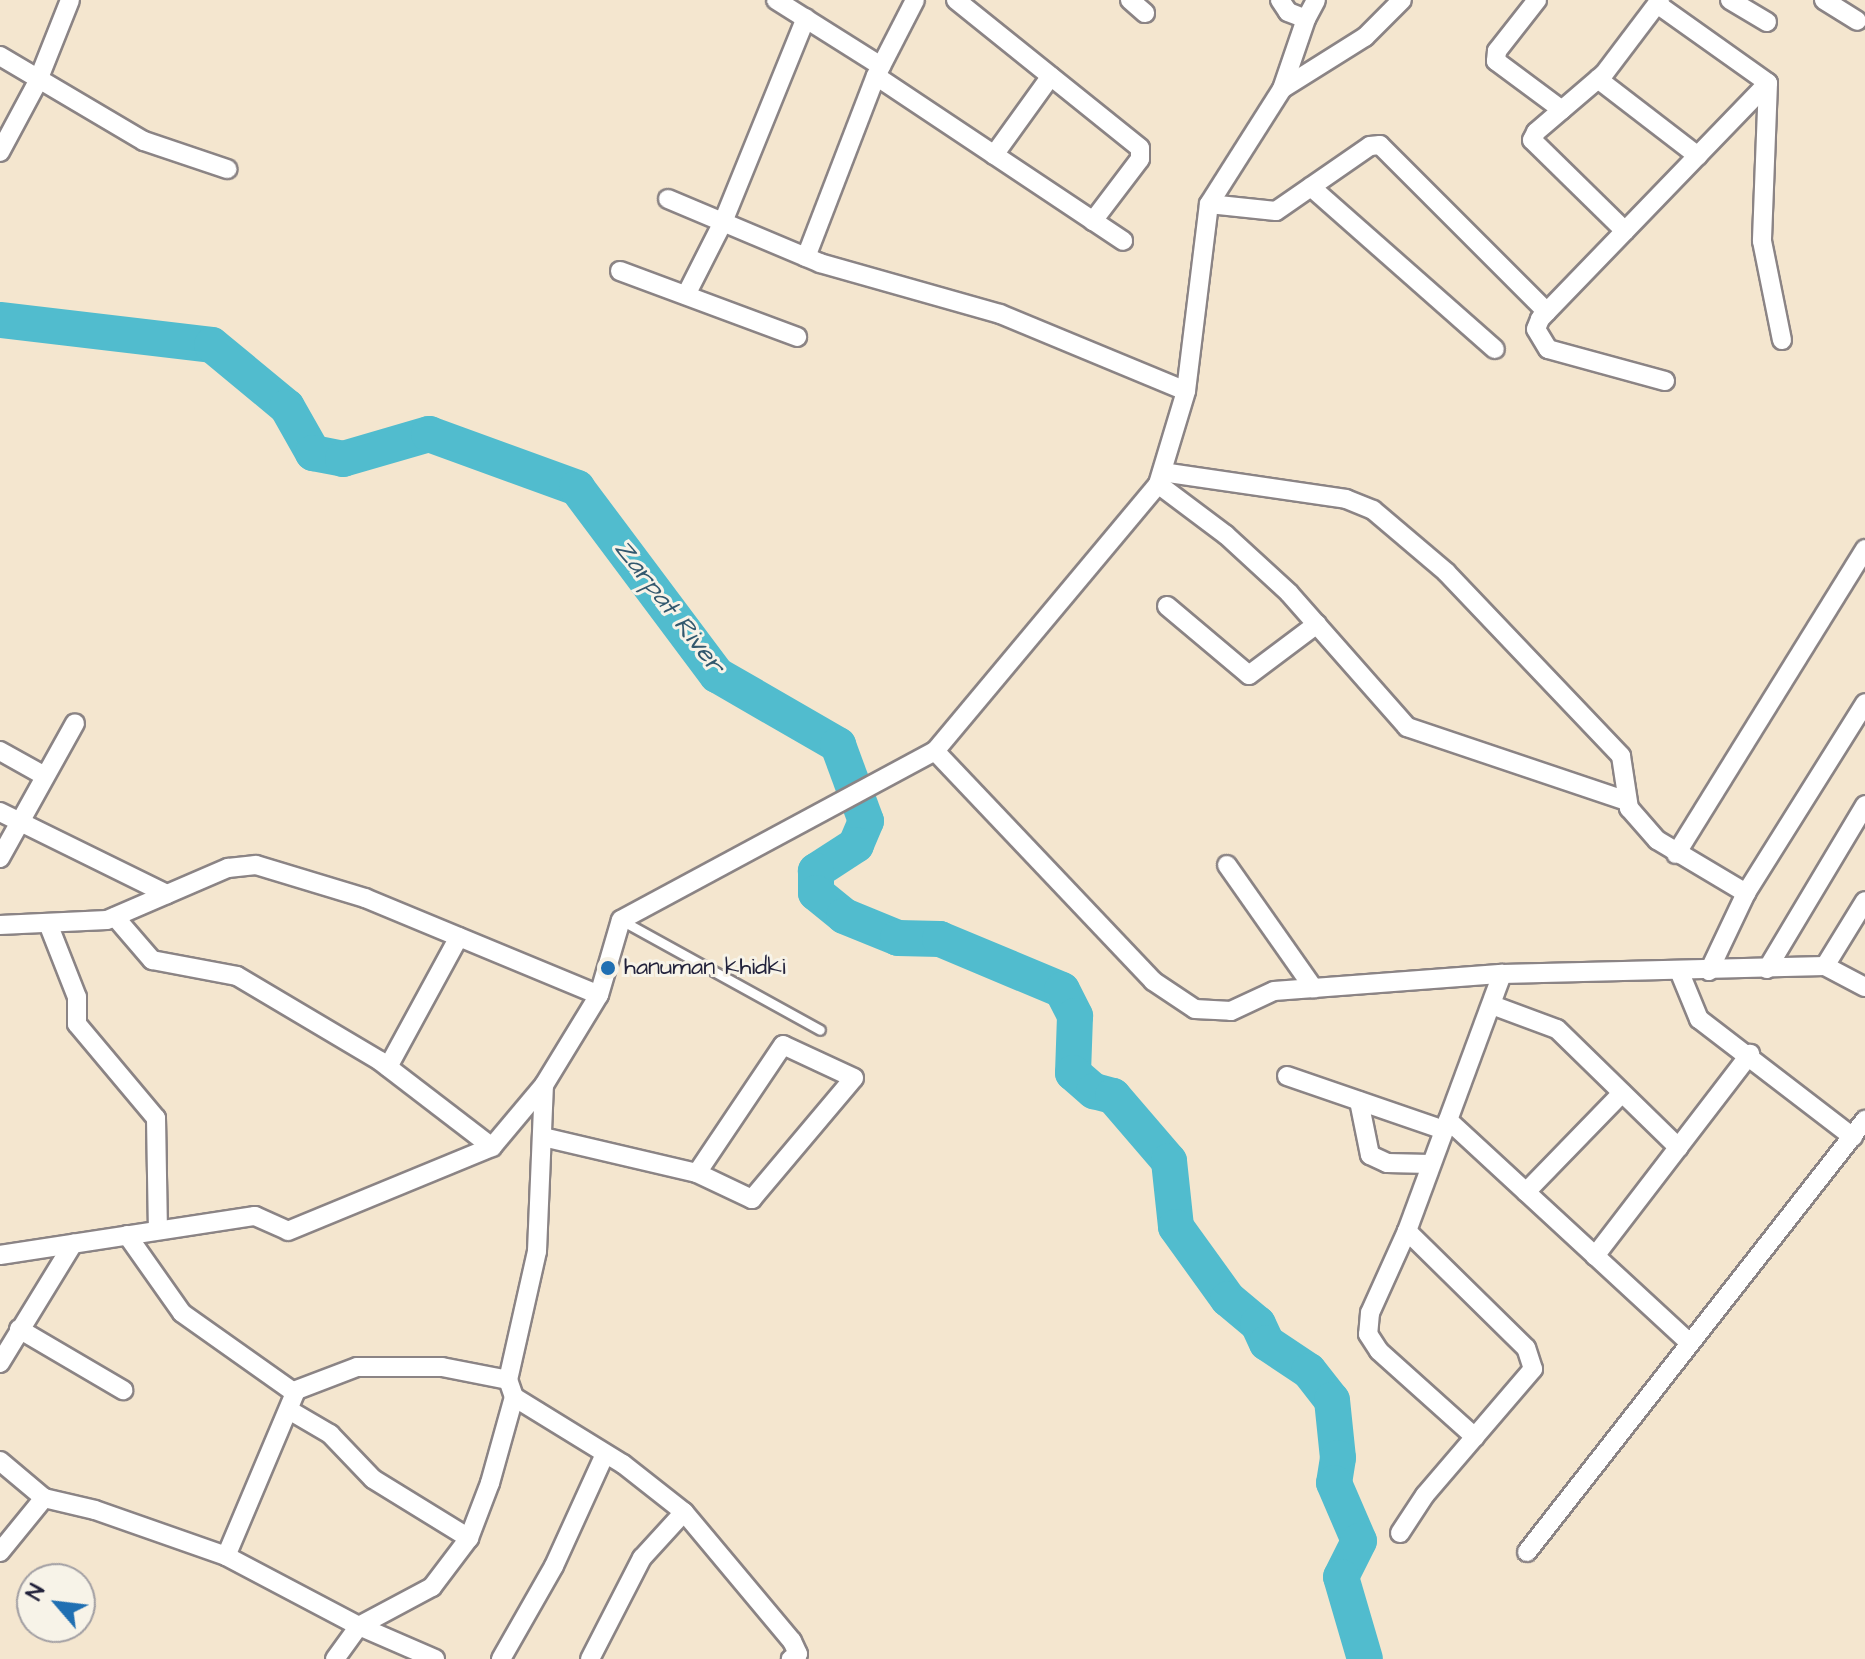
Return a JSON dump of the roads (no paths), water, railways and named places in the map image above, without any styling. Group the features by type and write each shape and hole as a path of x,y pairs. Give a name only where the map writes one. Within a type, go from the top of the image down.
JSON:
{"street":[{"path":"0,152 37,83 70,0"},
{"path":"776,0 806,18 994,155 1123,241"},
{"path":"806,257 879,71 915,0"},
{"path":"956,0 1140,148 1140,159 1093,221"},
{"path":"1130,0 1145,13"},
{"path":"1280,0 1288,12 1306,19"},
{"path":"0,1255 255,1216 288,1231 492,1147 544,1085 599,995 621,920 749,854 935,751 1160,478 1186,391 1209,204 1282,89 1306,19 1316,0"},
{"path":"1282,89 1365,37 1402,0"},
{"path":"1537,0 1497,51 1496,61 1562,110"},
{"path":"1730,0 1767,22"},
{"path":"1824,0 1857,21"},
{"path":"1625,231 1535,146 1536,132 1598,79 1658,2 1768,83"},
{"path":"686,295 723,222 806,18"},
{"path":"0,56 37,83 144,141 227,169"},
{"path":"994,155 1051,76"},
{"path":"1598,79 1698,156"},
{"path":"1665,381 1548,349 1536,329 1547,312 1768,83"},
{"path":"1768,83 1762,241 1782,340"},
{"path":"1209,204 1269,213 1370,146 1380,145 1547,312"},
{"path":"1311,187 1495,349"},
{"path":"668,199 806,257 1000,314 1186,391"},
{"path":"620,271 797,337"},
{"path":"1160,478 1226,535 1317,624 1398,718 1417,733 1627,801"},
{"path":"1160,478 1352,500 1373,510 1446,572 1621,756 1627,801 1657,840 1746,893"},
{"path":"1676,854 1863,559"},
{"path":"1167,606 1249,675 1317,624"},
{"path":"1709,971 1746,893 1865,703"},
{"path":"0,858 75,723"},
{"path":"0,751 45,776"},
{"path":"935,751 1153,981 1195,1009 1231,1011 1274,991 1502,974 1680,973 1825,966 1865,987"},
{"path":"1767,969 1865,805"},
{"path":"0,812 167,894"},
{"path":"0,925 49,926 115,917 228,868 256,865 365,898 599,995"},
{"path":"1227,865 1314,989"},
{"path":"1825,966 1865,901"},
{"path":"115,917 152,960 237,976 388,1067 492,1147"},
{"path":"49,926 77,997 77,1024 156,1118 158,1230"},
{"path":"388,1067 459,937"},
{"path":"1680,973 1694,1014 1750,1054 1853,1137"},
{"path":"1475,1437 1379,1351 1368,1334 1370,1313 1407,1231 1502,974"},
{"path":"1492,1005 1550,1024 1679,1148"},
{"path":"543,1137 697,1173 752,1199 854,1078 783,1045 697,1173"},
{"path":"1595,1256 1750,1054"},
{"path":"1287,1076 1359,1101 1446,1125 1526,1192 1689,1342"},
{"path":"335,1659 359,1626 432,1587 469,1538 511,1389 537,1251 544,1085"},
{"path":"1526,1192 1622,1093"},
{"path":"1359,1101 1370,1155 1387,1163 1430,1164"},
{"path":"1527,1552 1865,1120"},
{"path":"1400,1533 1425,1495 1526,1380 1533,1358 1407,1231"},
{"path":"127,1235 182,1313 294,1391"},
{"path":"0,1363 73,1244"},
{"path":"19,1329 123,1390"},
{"path":"294,1391 357,1367 431,1366 511,1389 684,1512 792,1641 798,1654 791,1659"},
{"path":"226,1556 289,1410 294,1391"},
{"path":"289,1410 330,1434 373,1479 469,1538"},
{"path":"501,1659 554,1566 605,1454"},
{"path":"0,1461 44,1498 95,1510 226,1556 359,1626 435,1659"},
{"path":"0,1552 44,1498"},
{"path":"590,1659 642,1558 684,1512"}],"lane":[{"path":"621,920 820,1030"}],"waterway":[{"name":"Zarpat River","path":"0,320 212,345 287,407 313,453 343,459 429,434 577,488 717,675 838,745 866,821 856,845 816,871 816,893 844,916 898,938 940,939 1062,990 1075,1016 1073,1073 1094,1091 1113,1096 1169,1161 1176,1227 1228,1299 1258,1324 1267,1343 1309,1371 1332,1400 1338,1458 1334,1483 1359,1541 1341,1577 1365,1659"}],"place":[{"name":"hanuman khidki","path":"608,968"}]}
